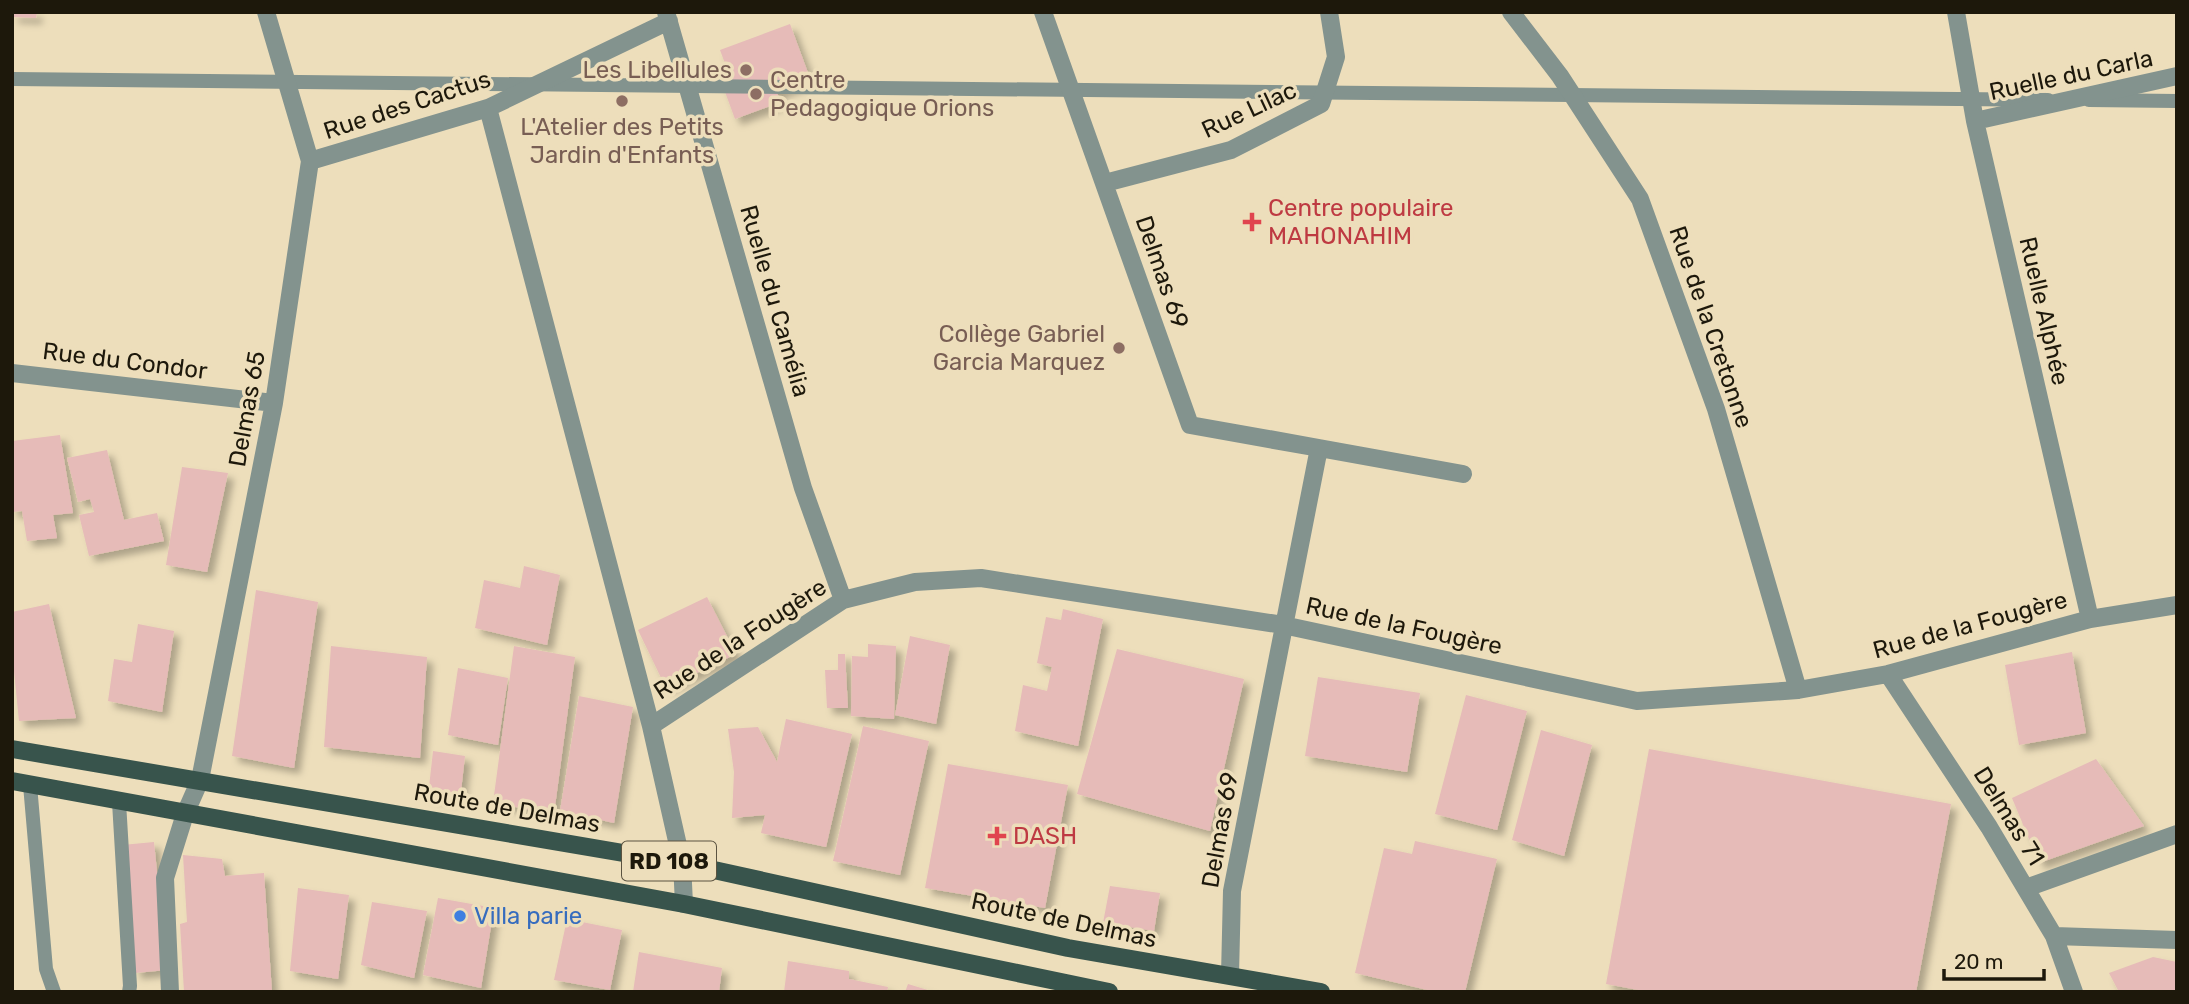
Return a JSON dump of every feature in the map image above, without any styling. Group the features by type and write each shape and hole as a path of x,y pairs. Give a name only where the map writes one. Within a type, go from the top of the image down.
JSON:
{"main road":[{"name":"Route de Delmas","path":"12,749 682,863 1068,948 1321,992"},
{"name":"RD 108","path":"21,783 684,904 1109,992"}],"street":[{"name":"Delmas 65","path":"170,992 165,878 185,814 200,780 274,403 310,161 266,12"},
{"name":"Delmas 69","path":"1043,12 1189,425 1463,474"},
{"name":"Rue Lilac","path":"1105,183 1231,150 1321,104 1336,57 1329,12"},
{"name":"Rue de la Cretonne","path":"1511,12 1560,76 1640,199 1716,409 1798,690"},
{"name":"Ruelle Alphée","path":"1956,12 1975,121 2090,619"},
{"name":"Rue des Cactus","path":"310,161 488,108 667,17"},
{"name":"Ruelle du Camélia","path":"667,17 803,488 844,600"},
{"name":"Ruelle du Carla","path":"1975,121 2177,76"},
{"path":"488,108 651,726 682,863 684,904"},
{"name":"Rue du Condor","path":"12,373 274,403"},
{"name":"Delmas 69","path":"1230,975 1233,891 1319,448"},
{"name":"Rue de la Fougère","path":"651,726 844,600 915,582 981,578 1283,625 1637,701 1798,690 1888,674 2090,619 2177,605"},
{"name":"Delmas 71","path":"1888,674 2026,888 2054,936 2074,992"},
{"path":"2026,888 2177,834"},
{"path":"2054,936 2177,940"}],"lane":[{"path":"12,79 2177,101"},
{"path":"21,783 46,970 54,992"},
{"path":"119,802 129,992"}],"building":[{"path":"12,12 37,12 36,18 12,17"},
{"path":"790,24 811,81 777,93 781,102 735,119 721,81 730,77 720,50"},
{"path":"60,435 73,513 53,515 57,538 27,541 22,511 12,512 12,441"},
{"path":"107,450 124,520 157,513 164,541 89,556 79,515 94,512 90,499 78,502 67,458"},
{"path":"182,467 228,473 207,572 166,565"},
{"path":"524,566 560,575 547,645 475,628 484,580 520,588"},
{"path":"256,590 318,602 294,768 232,756"},
{"path":"707,597 736,654 666,688 638,630"},
{"path":"49,604 76,718 19,721 12,651 12,612"},
{"path":"1063,609 1103,619 1078,746 1015,731 1023,685 1047,691 1052,667 1037,663 1046,617 1061,620"},
{"path":"138,624 174,631 162,712 108,701 114,659 132,662"},
{"path":"910,636 950,645 936,724 895,715"},
{"path":"868,644 896,646 894,719 851,716 852,656 868,657"},
{"path":"331,646 427,657 420,758 324,747"},
{"path":"514,646 575,657 554,814 493,803"},
{"path":"1117,649 1244,679 1210,831 1077,794"},
{"path":"2072,652 2086,733 2019,745 2005,665"},
{"path":"838,654 845,654 848,708 827,708 825,670 838,670"},
{"path":"458,668 508,678 498,745 448,735"},
{"path":"1318,677 1420,693 1407,772 1305,756"},
{"path":"1466,695 1527,711 1497,830 1435,814"},
{"path":"579,696 633,707 614,823 560,811"},
{"path":"786,719 852,734 826,847 761,833 765,815 732,818 734,772 728,729 758,727 777,762"},
{"path":"863,726 929,741 900,875 833,861"},
{"path":"1541,730 1592,745 1564,856 1512,840"},
{"path":"1649,749 1951,804 1916,992 1649,992 1606,984"},
{"path":"433,751 465,756 460,800 428,796"},
{"path":"2096,759 2144,826 2039,863 2012,798"},
{"name":"DASH","path":"948,764 1068,785 1045,908 925,888"},
{"path":"1415,841 1497,859 1465,992 1436,992 1355,973 1384,848 1412,854"},
{"path":"154,842 167,970 135,973 122,845"},
{"path":"183,855 222,859 225,876 264,873 272,992 184,992 180,924 187,922"},
{"path":"1110,886 1160,893 1154,931 1103,923"},
{"path":"298,888 349,895 338,979 290,971"},
{"path":"438,898 494,908 481,988 423,975"},
{"path":"372,902 427,911 414,978 361,965"},
{"path":"567,919 622,930 610,990 554,980"},
{"path":"639,952 722,968 719,992 633,992"},
{"path":"2153,957 2177,962 2177,992 2119,992 2109,973"},
{"path":"788,961 849,971 849,979 888,987 887,992 784,992"},
{"path":"908,984 931,991 931,992 905,992"}],"place":[{"name":"Les Libellules","path":"746,70"},
{"name":"Centre Pedagogique Orions","path":"756,94"},
{"name":"L'Atelier des Petits Jardin d'Enfants","path":"622,101"},
{"name":"Centre populaire MAHONAHIM","path":"1252,222"},
{"name":"Collège Gabriel Garcia Marquez","path":"1119,348"},
{"name":"DASH","path":"997,836"},
{"name":"Villa parie","path":"460,916"}]}
